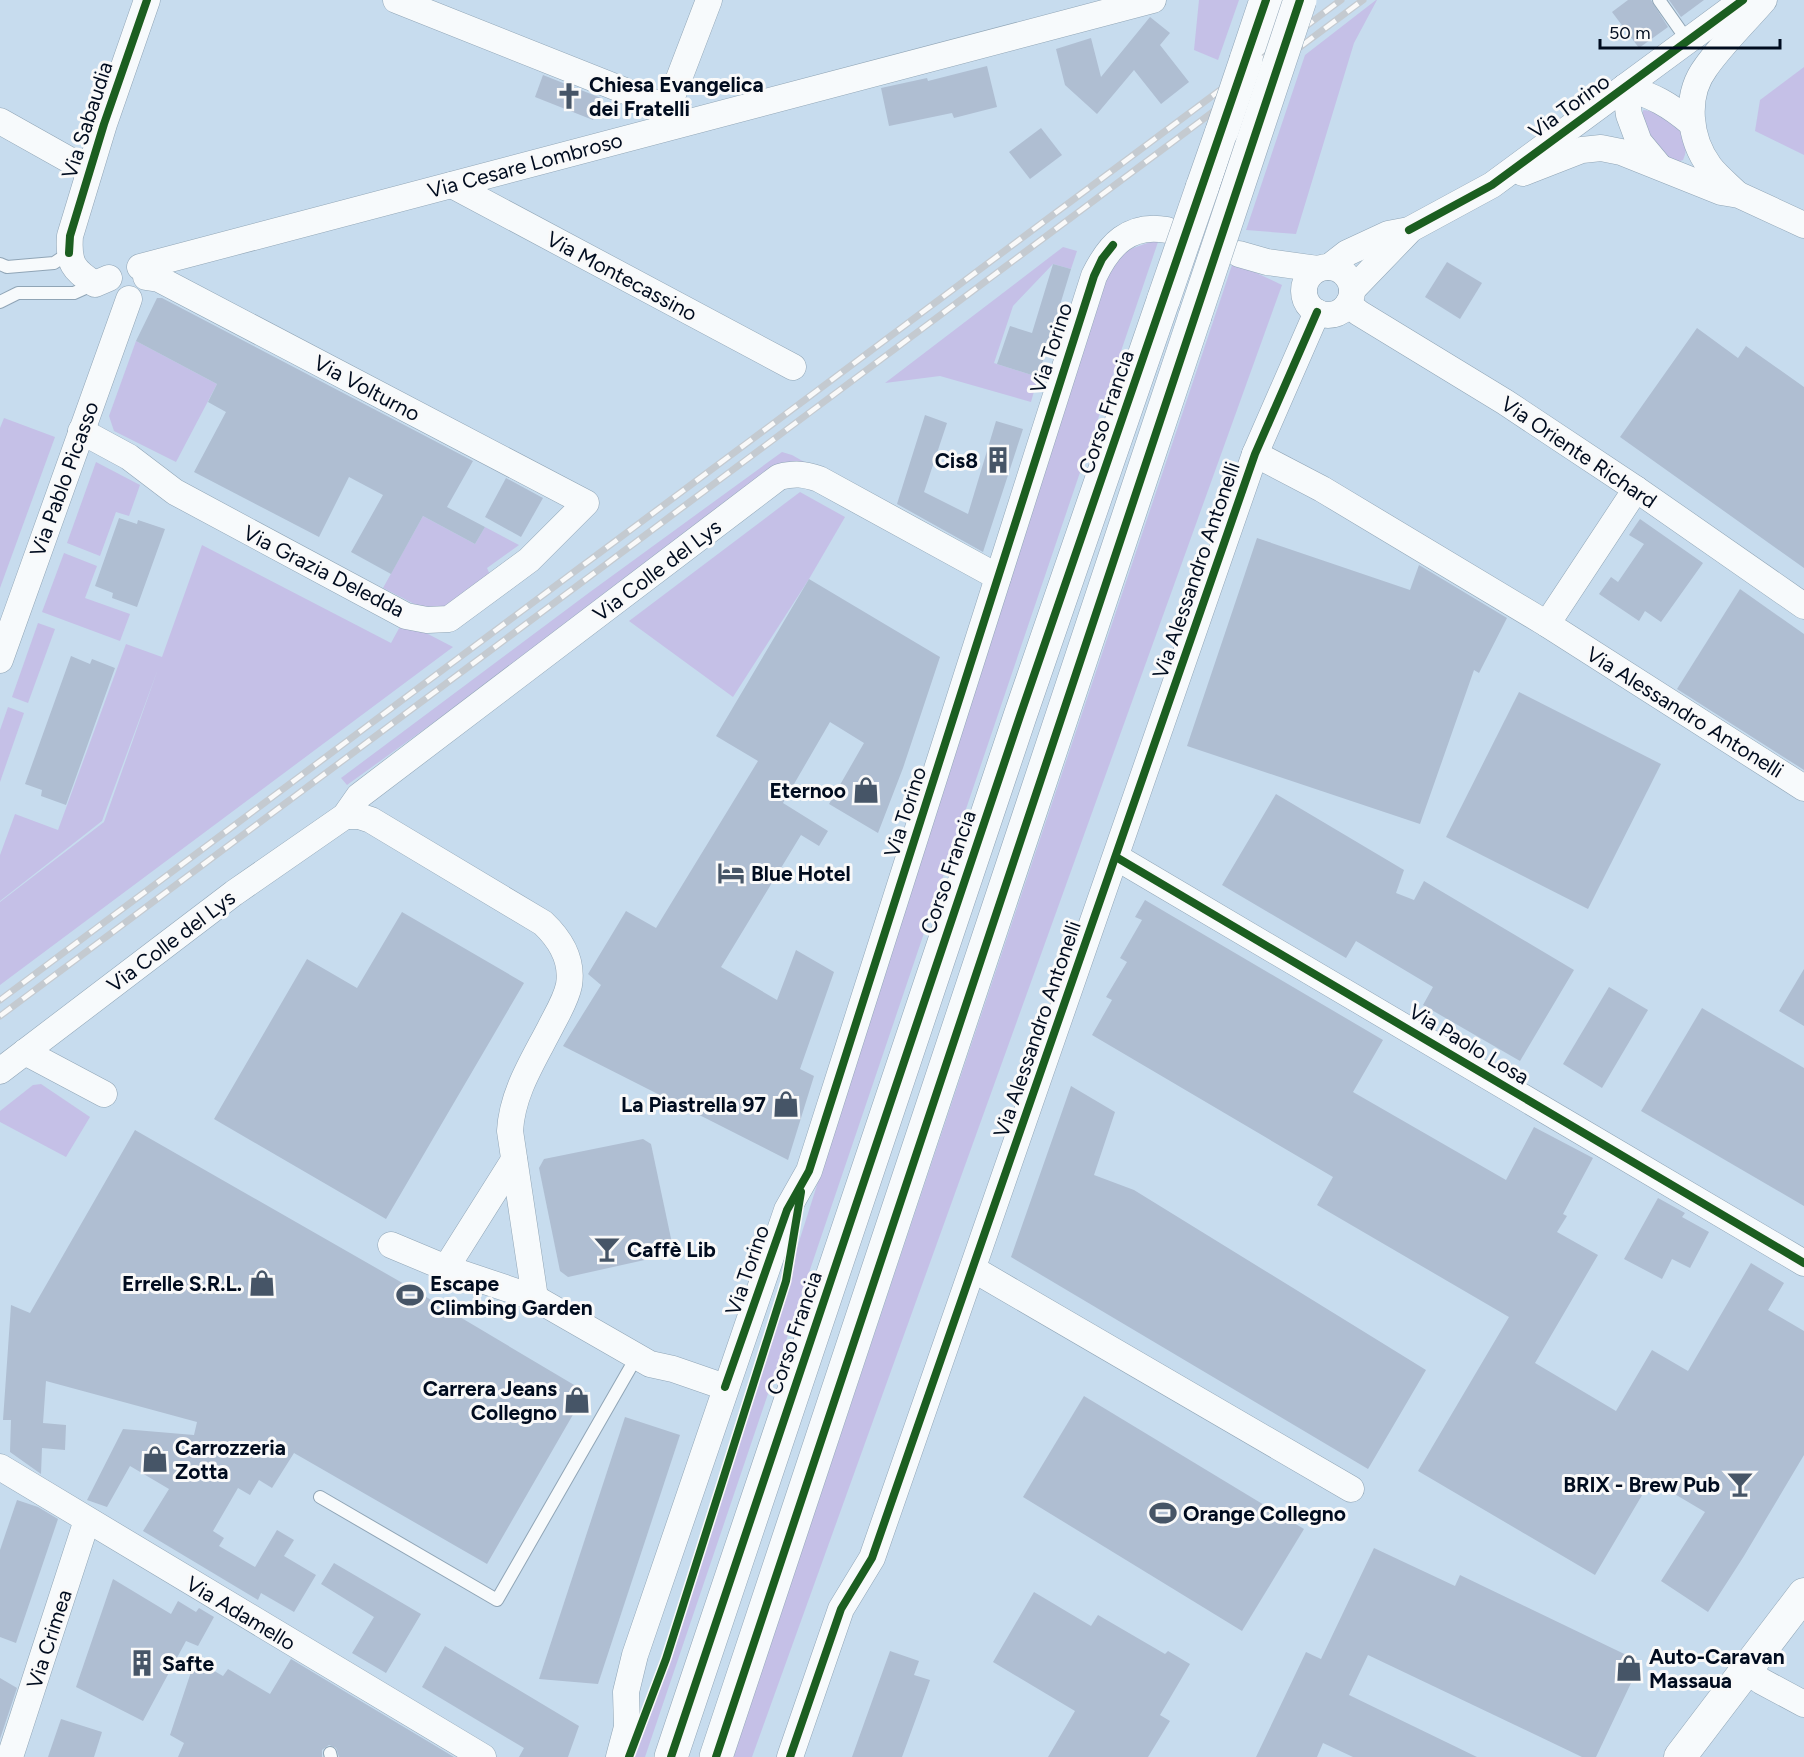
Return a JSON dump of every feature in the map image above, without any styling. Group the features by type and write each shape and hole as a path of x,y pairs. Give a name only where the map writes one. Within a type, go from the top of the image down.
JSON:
{"main road":[{"path":"716,1757 1300,0"},
{"name":"Corso Francia","path":"671,1757 1020,716 1262,14"}],"street":[{"name":"Via Sabaudia","path":"69,253 70,236 89,171 147,0"},
{"path":"396,0 664,119 709,0"},
{"name":"Via Cesare Lombroso","path":"143,272 452,184 664,119 1154,0"},
{"name":"Via Torino","path":"1409,230 1337,313 1330,315 1317,312 1306,301 1304,294 1308,278 1347,253 1388,234 1409,230 1492,185 1743,0"},
{"path":"1739,195 1711,168 1699,148 1691,123 1695,89 1705,68 1764,0"},
{"path":"1659,166 1639,142 1629,115 1625,87 1654,97 1673,108 1691,123"},
{"path":"0,121 89,171"},
{"path":"1492,185 1582,150 1601,148 1621,152 1659,166 1720,192 1739,195 1804,225"},
{"name":"Via Montecassino","path":"452,184 793,367"},
{"name":"Via Torino","path":"619,1757 627,1726 626,1692 635,1656 787,1209 809,1171 1094,276 1102,259 1113,245 1124,237 1149,229 1167,230"},
{"path":"69,253 74,268 102,281 123,299 140,294 146,283 143,272 130,262 119,264 102,281"},
{"path":"1239,254 1267,262 1342,272 1347,276 1350,297"},
{"name":"Via Volturno","path":"143,272 586,503"},
{"name":"Via Oriente Richard","path":"1350,297 1359,313 1505,402 1636,489 1804,606"},
{"name":"Via Pablo Picasso","path":"0,660 129,299"},
{"name":"Via Alessandro Antonelli","path":"790,1757 841,1609 872,1558 1255,454 1317,312"},
{"name":"Via Grazia Deledda","path":"81,431 129,458 175,492 215,514 406,616 427,620 449,619 529,560 586,503"},
{"name":"Via Alessandro Antonelli","path":"1255,454 1322,489 1547,624 1804,788"},
{"name":"Via Colle del Lys","path":"0,1071 216,907 345,816 359,796 780,477 804,474 819,479 998,577"},
{"path":"1547,624 1636,489"},
{"path":"345,816 359,816 371,820 533,917 555,935 564,950 569,967 569,984 564,1002 529,1068 517,1095 511,1117 510,1131 535,1298"},
{"name":"Via Paolo Losa","path":"1116,857 1804,1263"},
{"path":"25,1052 104,1094"},
{"path":"446,1268 514,1160"},
{"path":"391,1245 446,1268 535,1298 650,1364 725,1388"},
{"path":"973,1269 1351,1489"},
{"name":"Via Adamello","path":"0,1467 483,1757"},
{"name":"Via Crimea","path":"10,1757 87,1520"},
{"path":"1680,1757 1804,1594"},
{"path":"1745,1669 1761,1681 1804,1704"}],"lane":[{"path":"1659,0 1688,40"},
{"path":"0,264 7,267 54,263 69,253"},
{"path":"0,302 18,294 74,293 102,281"},
{"path":"320,1497 497,1600 637,1356"}],"shaded area":[{"path":"1199,0 1239,0 1218,60 1194,50"},
{"path":"1376,0 1354,43 1296,234 1246,230 1305,55"},
{"path":"1804,67 1804,155 1755,131 1760,100"},
{"path":"1643,110 1661,115 1677,126 1685,142 1686,151 1683,160 1677,162 1657,154 1643,120"},
{"path":"1159,239 645,1757 635,1757 1113,255"},
{"path":"1063,247 1077,251 1071,269 1053,264 1013,306 994,363 1038,377 1031,402 940,376 885,383"},
{"path":"1233,262 1282,285 752,1757 733,1757"},
{"path":"136,341 217,384 176,462 114,431 109,416"},
{"path":"4,418 55,437 0,588 0,428"},
{"path":"782,452 822,472 788,467 347,785 341,778 590,592"},
{"path":"96,462 140,485 129,516 116,512 100,556 67,543"},
{"path":"800,492 845,517 809,579 733,697 629,621"},
{"path":"423,516 475,544 485,527 519,545 487,568 491,577 447,610 428,611 383,588"},
{"path":"202,545 391,643 403,621 453,647 0,985 0,902 104,822 158,669 102,821 0,901 0,855 15,814 58,830 126,644 162,657"},
{"path":"64,553 97,566 85,598 130,614 120,641 42,612"},
{"path":"38,623 55,629 28,703 12,697"},
{"path":"8,707 24,713 0,782 0,730"},
{"path":"41,1084 90,1117 66,1157 0,1122 0,1111 33,1085"}],"building":[{"path":"1628,0 1651,0 1668,27 1639,48 1612,12"},
{"path":"1669,0 1704,0 1681,17"},
{"path":"1150,17 1170,33 1160,45 1189,82 1161,104 1134,70 1097,114 1065,85 1056,49 1091,38 1101,77"},
{"path":"987,66 997,107 954,118 952,113 889,126 881,88 927,78 928,81"},
{"name":"Chiesa Evangelica dei Fratelli","path":"543,75 601,98 593,120 535,97"},
{"path":"1041,128 1062,155 1030,179 1009,152"},
{"path":"1447,262 1482,283 1460,319 1425,297"},
{"path":"1053,264 1071,269 1038,377 997,364 1010,326 1032,333"},
{"path":"157,298 162,298 473,461 447,507 485,527 475,544 423,516 391,574 351,552 383,495 349,477 319,537 194,472 226,412 208,402 217,384 136,341"},
{"path":"1697,328 1738,358 1746,346 1804,387 1804,568 1620,437"},
{"name":"Cis8","path":"925,415 947,423 924,492 968,514 996,421 1023,429 983,552 897,504"},
{"path":"506,478 543,498 521,537 485,517"},
{"path":"119,518 137,524 138,520 165,529 137,607 112,598 113,593 95,586"},
{"path":"1640,519 1703,563 1661,622 1645,611 1639,621 1599,594 1611,577 1618,582 1644,544 1629,535"},
{"path":"1257,538 1410,590 1419,565 1507,618 1479,673 1474,670 1420,824 1187,746"},
{"path":"809,579 940,657 903,768 878,833 829,804 864,743 830,722 783,803 828,831 819,846 801,835 721,967 777,1000 796,950 834,972 800,1069 814,1076 788,1160 563,1046 601,985 588,974 626,911 656,928 758,761 716,736"},
{"path":"1740,589 1804,634 1804,770 1677,689"},
{"path":"71,656 90,664 92,659 115,668 66,805 41,796 42,790 25,784"},
{"path":"1519,692 1661,764 1588,909 1446,837"},
{"path":"1276,794 1404,870 1396,893 1414,900 1424,881 1574,970 1520,1061 1423,1005 1433,987 1356,941 1346,958 1222,885"},
{"path":"1145,900 1383,1040 1353,1092 1506,1180 1534,1127 1593,1158 1563,1214 1567,1216 1557,1232 1598,1255 1535,1363 1616,1411 1652,1350 1688,1371 1751,1263 1784,1283 1768,1310 1804,1331 1804,1455 1708,1612 1661,1581 1705,1512 1651,1480 1595,1575 1418,1471 1509,1317 1317,1205 1333,1177 1092,1035 1112,1000 1106,997 1127,962 1120,958 1142,920 1135,917"},
{"path":"402,912 524,983 386,1219 214,1119 307,959 357,988"},
{"path":"1804,969 1804,1026 1779,1011"},
{"path":"1609,987 1648,1010 1602,1088 1563,1064"},
{"path":"1702,1008 1804,1068 1804,1206 1641,1111"},
{"path":"1071,1086 1115,1112 1094,1175 1134,1190 1426,1370 1368,1469 1011,1257"},
{"path":"135,1130 406,1285 586,1392 487,1564 294,1453 272,1488 259,1480 250,1495 238,1488 213,1531 224,1538 219,1546 255,1567 277,1530 294,1540 284,1556 316,1575 294,1612 261,1593 258,1600 143,1531 169,1489 130,1466 107,1507 87,1500 123,1429 194,1435 197,1422 46,1381 43,1423 66,1425 65,1450 42,1448 41,1474 10,1452 11,1420 3,1420 11,1305 30,1313"},
{"path":"643,1139 651,1144 673,1248 667,1255 568,1277 560,1271 539,1168 544,1159"},
{"path":"1658,1198 1685,1213 1682,1217 1709,1232 1690,1268 1672,1259 1662,1279 1624,1259"},
{"name":"Orange Collegno","path":"1084,1396 1304,1529 1242,1631 1023,1497"},
{"path":"625,1417 680,1435 598,1684 539,1679"},
{"path":"17,1500 38,1507 58,1519 16,1643 0,1637 0,1550"},
{"path":"1374,1548 1455,1586 1460,1575 1641,1662 1596,1757 1582,1757 1368,1655 1349,1695 1477,1757 1353,1757 1323,1743 1317,1757 1256,1757 1306,1652 1321,1659"},
{"path":"334,1563 421,1614 386,1673 352,1653 374,1617 321,1584"},
{"path":"113,1579 171,1614 178,1601 196,1612 199,1608 214,1617 198,1646 186,1641 143,1721 76,1687"},
{"path":"1034,1592 1091,1626 1098,1615 1165,1654 1168,1651 1190,1664 1160,1715 1170,1721 1148,1757 1048,1757 1075,1711 993,1662"},
{"path":"445,1646 579,1726 568,1757 519,1757 524,1748 422,1687"},
{"path":"890,1651 919,1661 914,1675 930,1680 902,1757 852,1757"},
{"path":"291,1659 454,1757 339,1757 336,1748 329,1745 322,1750 322,1757 178,1757 184,1743 170,1735 195,1660 223,1676 228,1669 270,1694"},
{"path":"0,1678 17,1688 0,1739"},
{"path":"61,1719 102,1732 94,1757 48,1757"}],"railway":[{"path":"0,1000 1341,0"},
{"path":"0,1016 1363,0"}],"cycle path":[{"path":"69,253 70,236 104,124 147,0"},
{"path":"671,1757 1020,716 1266,0"},
{"path":"716,1757 1300,0"},
{"path":"1409,230 1492,185 1743,0"},
{"path":"725,1387 787,1210 809,1171 1094,276 1102,259 1113,245"},
{"path":"790,1757 841,1609 872,1558 1255,454 1317,312"},
{"path":"1116,857 1804,1263"},
{"path":"629,1757 666,1659 786,1281 801,1192"}],"place":[{"name":"Chiesa Evangelica dei Fratelli","path":"569,96"},
{"name":"Cis8","path":"998,460"},
{"name":"Eternoo","path":"866,790"},
{"name":"Blue Hotel","path":"731,873"},
{"name":"La Piastrella 97","path":"786,1104"},
{"name":"Caffè Lib","path":"607,1249"},
{"name":"Errelle S.R.L.","path":"262,1283"},
{"name":"Escape Climbing Garden","path":"410,1295"},
{"name":"Carrera Jeans Collegno","path":"577,1400"},
{"name":"Carrozzeria Zotta","path":"155,1459"},
{"name":"BRIX - Brew Pub","path":"1740,1484"},
{"name":"Orange Collegno","path":"1163,1513"},
{"name":"Safte","path":"142,1663"},
{"name":"Auto-Caravan Massaua","path":"1629,1668"}]}
